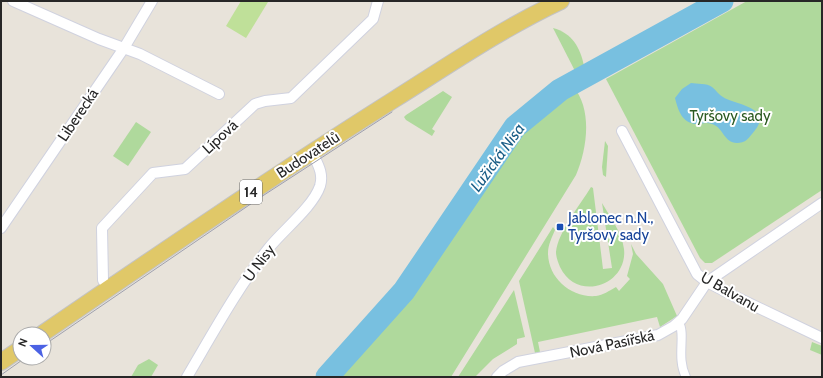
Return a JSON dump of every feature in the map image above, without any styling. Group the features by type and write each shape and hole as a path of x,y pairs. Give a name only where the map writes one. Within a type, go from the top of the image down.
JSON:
{"main road":[{"name":"Budovatelů","path":"52,327 312,152 463,56 554,2"},
{"path":"1,362 12,354"}],"street":[{"path":"13,1 99,39 140,54 219,94"},
{"name":"Liberecká","path":"1,228 124,48 152,1"},
{"name":"Lípová","path":"108,289 103,280 102,228 153,173 184,169 255,104 265,101 290,98 373,19 378,1"},
{"name":"U Balvanu","path":"622,131 697,274 707,282 822,338"},
{"name":"U Nisy","path":"188,377 244,281 270,247 315,197 320,185 322,173 312,152"},
{"path":"707,282 822,203"},
{"name":"Nová Pasířská","path":"497,377 502,371 518,362 658,335 679,323 689,312 707,282"},
{"path":"679,323 682,328 680,355 686,377"}],"green space":[{"path":"241,1 268,2 246,38 226,26"},
{"name":"Tyršovy sady","path":"747,1 822,1 822,190 712,263 705,263 700,258 606,79"},
{"path":"553,28 560,30 570,37 580,53 584,66 575,71"},
{"path":"573,86 579,96 586,118 583,154 576,175 451,377 337,377 411,292 510,145 544,109"},
{"path":"443,91 452,97 432,129 435,131 432,136 406,120 404,117 406,115"},
{"path":"136,122 151,132 128,166 113,156"},
{"path":"605,141 608,146 606,177 603,175 602,167"},
{"path":"591,187 593,188 603,269 612,268 602,203 621,237 624,249 623,262 618,272 610,280 600,285 589,287 578,284 568,278 560,267 556,252 565,227"},
{"path":"553,227 555,230 550,241 548,253 549,262 552,271 563,285 578,294 587,296 604,294 616,287 619,291 630,279 627,276 633,254 631,244 636,254 663,284 677,316 660,327 657,317 538,342 540,352 535,353 519,281"},
{"path":"514,290 525,337 517,339 517,344 493,359 475,377 458,377"},
{"path":"812,342 822,346 822,355 810,350"},
{"path":"149,359 158,365 151,377 131,377 138,365"}],"water":[{"path":"691,83 710,86 723,97 751,108 757,113 760,118 758,125 749,138 742,142 733,142 726,138 719,128 712,124 696,124 687,121 681,115 675,98 682,89"}],"waterway":[{"name":"Lužická Nisa","path":"327,377 404,291 515,127 560,90 722,1"}],"tram line":[{"path":"52,340 261,197 392,112"},
{"path":"1,375 14,366"}],"place":[{"name":"Jablonec n.N., Tyršovy sady","path":"560,227"}]}
